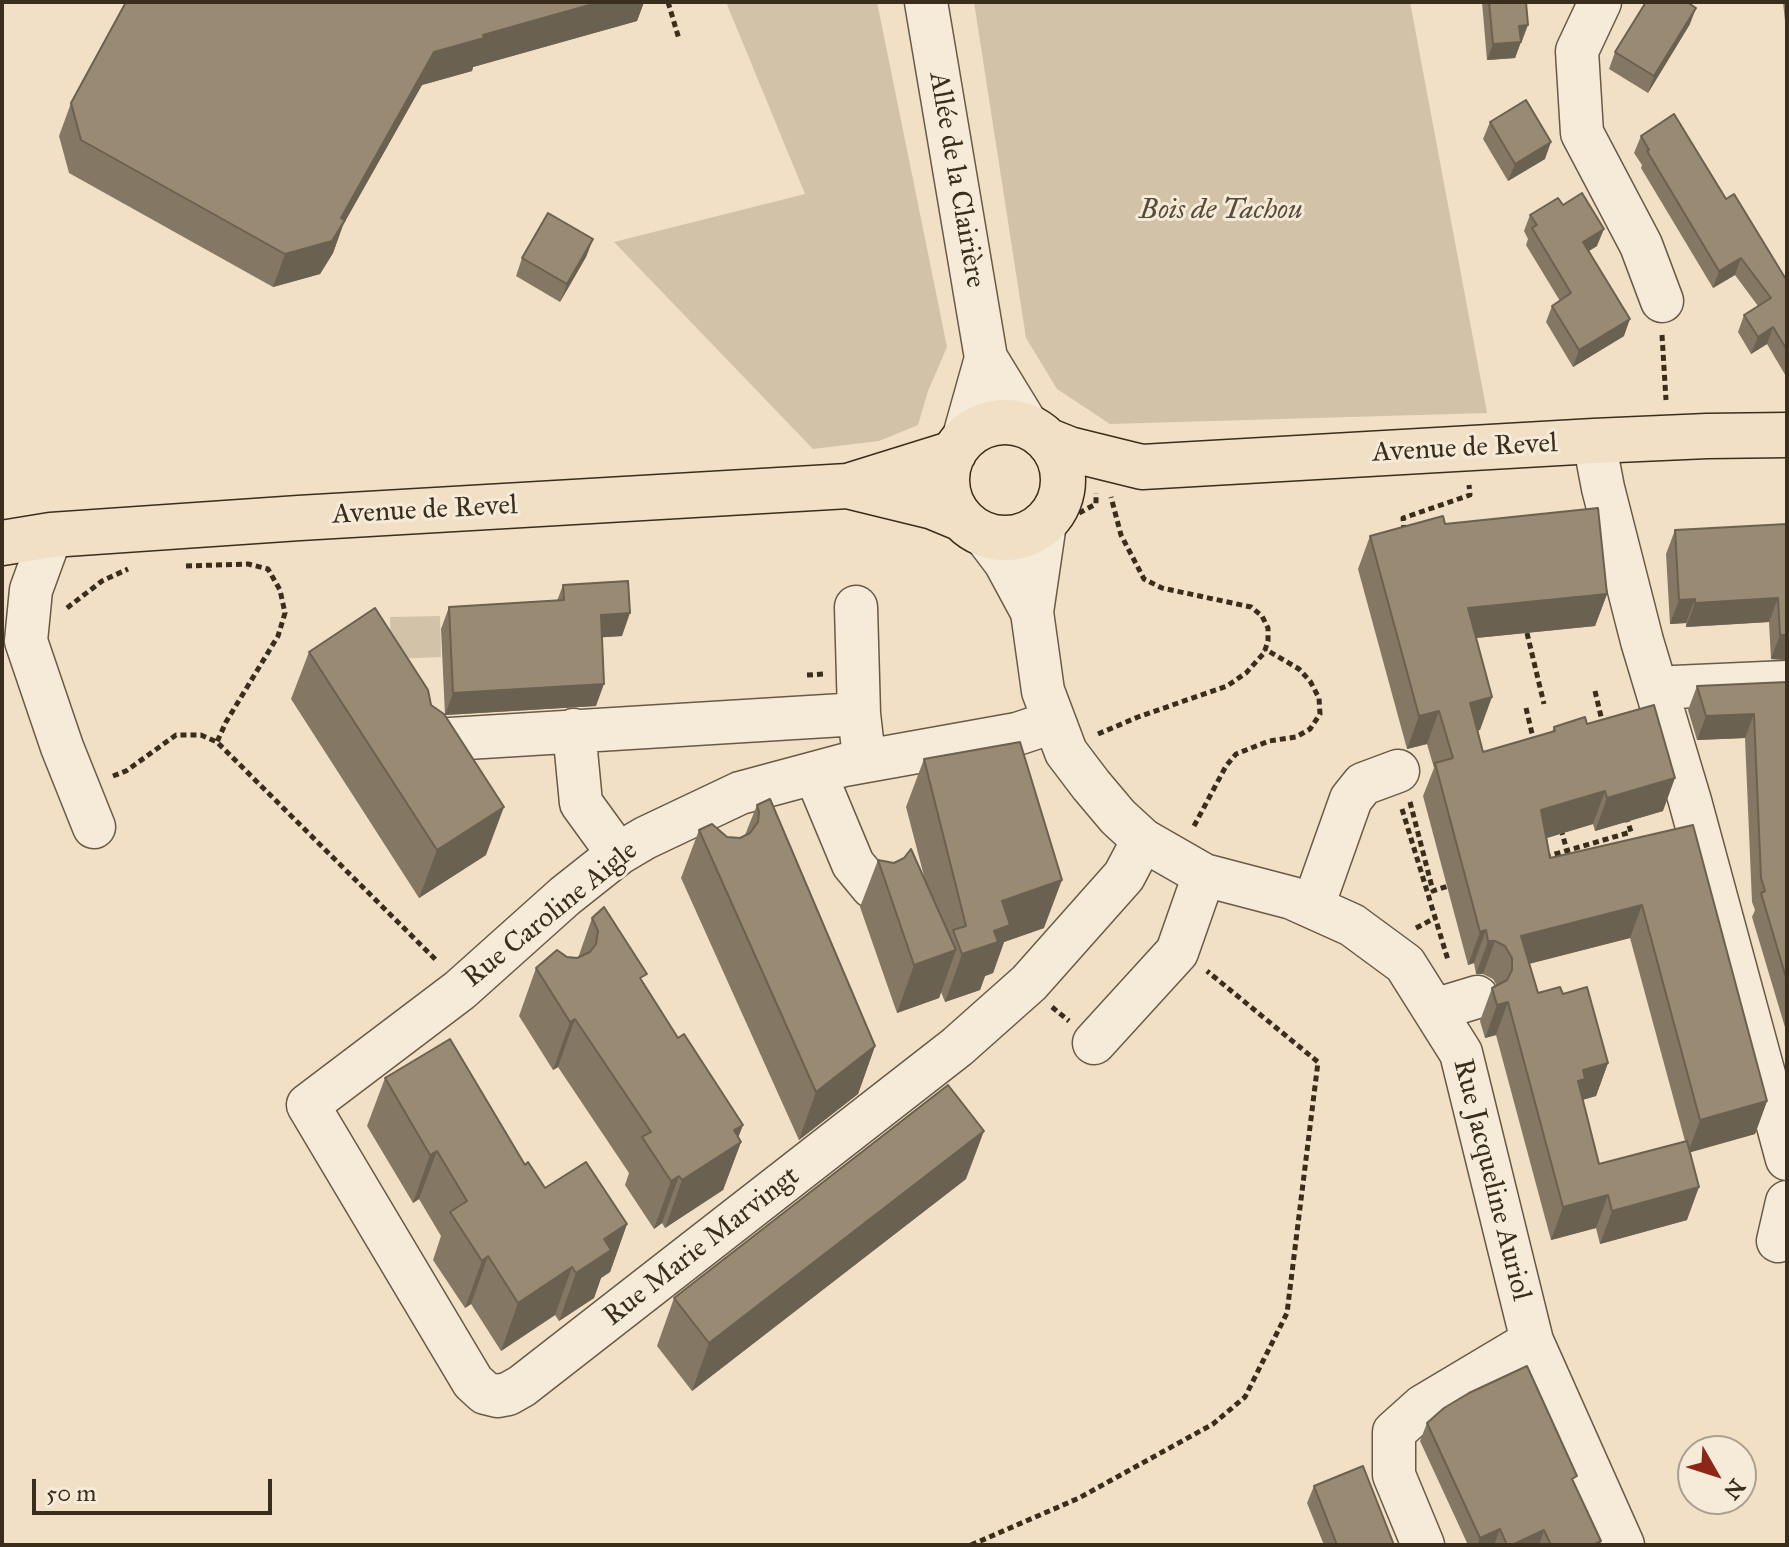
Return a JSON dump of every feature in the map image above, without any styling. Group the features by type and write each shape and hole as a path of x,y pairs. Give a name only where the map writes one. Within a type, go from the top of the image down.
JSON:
{"main road":[{"path":"1000,421 1038,433 1058,455 1063,472 1063,490 1051,515 1026,534 1015,537 994,537 972,526 949,494 948,466 958,446 974,431 1000,421"},
{"name":"Avenue de Revel","path":"1038,433 1069,449 1142,467 1594,441 1787,435"},
{"name":"Avenue de Revel","path":"2,543 51,535 848,486 958,446"},
{"name":"Avenue de Revel","path":"1051,515 1142,467"},
{"name":"Avenue de Revel","path":"848,486 933,507 972,526"}],"street":[{"name":"Allée de la Clairière","path":"926,2 986,358 1012,405 1038,433"},
{"path":"1572,2 1582,133 1641,245 1662,301"},
{"path":"1577,51 1600,2"},
{"name":"Allée de la Clairière","path":"958,446 986,358"},
{"path":"1594,441 1642,641 1694,815 1787,1159"},
{"name":"Rue Jacqueline Auriol","path":"1051,515 1032,612 1043,691 1059,737 1118,817 1175,858 1313,906 1352,925 1457,1003 1461,1053 1532,1341 1623,1545"},
{"name":"Rue Jacqueline Auriol","path":"972,526 1005,562 1032,612"},
{"path":"51,535 31,590 26,641 62,747 94,827"},
{"path":"856,607 859,714 864,761"},
{"path":"1674,687 1787,682"},
{"path":"434,740 859,714"},
{"path":"574,730 581,803 618,854"},
{"name":"Rue Caroline Aigle","path":"308,1105 460,990 534,949 618,854 693,815 740,793 864,761 1017,734 1059,737"},
{"path":"815,773 853,864 872,887"},
{"path":"1313,906 1351,799 1363,784 1400,782"},
{"path":"693,815 703,843 711,852"},
{"path":"1094,1043 1178,949 1175,858"},
{"name":"Rue Marie Marvingt","path":"308,1105 473,1382 485,1393 497,1396 508,1394 957,1047 1029,983 1124,876 1175,858"},
{"path":"1423,1545 1394,1475 1394,1432 1423,1406 1532,1341"}],"path":[{"path":"668,2 679,39"},
{"path":"1662,301 1667,412"},
{"path":"1406,542 1403,518 1470,495 1469,480"},
{"path":"1059,737 1105,730 1227,686 1246,673 1268,641 1268,628 1262,616 1251,607 1162,588 1144,579 1121,535 1110,496"},
{"path":"181,566 248,564 268,569 280,590 285,613 278,636 217,742"},
{"path":"62,614 70,603 102,581 129,568 142,568"},
{"path":"1527,633 1544,704"},
{"path":"1175,858 1219,777 1236,754 1269,741 1296,737 1310,729 1320,714 1319,698 1310,681 1299,669 1265,649"},
{"path":"1595,691 1605,733"},
{"path":"1526,708 1535,747"},
{"path":"62,747 101,781 126,771 176,735 201,735 217,742 438,963"},
{"path":"1400,782 1433,891 1459,883"},
{"path":"1400,782 1457,1003"},
{"path":"1540,859 1631,832 1624,810"},
{"path":"1561,829 1567,851"},
{"path":"971,1545 1079,1498 1213,1424 1245,1397 1287,1313 1318,1062 1178,949"},
{"path":"1029,983 1094,1043"}],"green space":[{"path":"726,2 877,2 947,347 928,391 918,425 879,441 813,449 614,242 805,194"},
{"name":"Bois de Tachou","path":"974,2 1410,2 1487,413 1110,424 1057,389 1026,338"},
{"path":"440,616 441,657 391,659 390,617"}],"building":[{"path":"126,2 600,2 434,52 341,218 345,220 332,241 285,254 81,140 71,103"},
{"path":"1489,2 1526,2 1528,25 1519,26 1521,42 1493,44"},
{"path":"1646,2 1687,2 1696,8 1654,76 1615,52"},
{"path":"1526,100 1551,142 1515,164 1490,122"},
{"path":"1674,114 1726,199 1734,194 1787,281 1787,350 1773,327 1758,337 1744,315 1771,298 1741,258 1719,271 1647,151 1641,136"},
{"path":"1582,193 1604,229 1583,242 1630,319 1579,350 1552,306 1571,293 1532,228 1537,225 1530,215 1558,198 1563,205"},
{"path":"548,213 593,239 567,284 522,258"},
{"path":"1598,508 1607,594 1468,608 1492,697 1470,703 1483,752 1555,731 1554,727 1585,717 1587,724 1654,705 1675,778 1607,798 1605,791 1541,810 1550,858 1693,825 1767,1101 1700,1120 1642,905 1521,936 1538,993 1560,987 1563,994 1587,987 1608,1063 1583,1070 1585,1079 1578,1081 1599,1164 1687,1141 1699,1187 1612,1211 1608,1195 1563,1207 1508,1002 1497,1005 1492,988 1507,980 1512,970 1512,958 1505,946 1488,941 1486,930 1480,932 1435,763 1453,758 1439,711 1419,716 1370,536 1443,516 1445,524"},
{"path":"1787,524 1787,635 1780,635 1778,598 1695,603 1695,599 1679,600 1675,530"},
{"path":"628,581 630,613 601,615 604,684 453,693 449,607 564,600 563,585"},
{"path":"375,608 428,690 431,705 444,714 504,807 437,850 309,652"},
{"path":"1787,682 1787,981 1761,893 1765,891 1761,878 1754,714 1706,716 1697,686"},
{"path":"1020,742 1062,880 1002,901 1010,925 994,931 998,942 962,954 953,930 966,926 924,759"},
{"path":"770,799 875,1046 816,1092 699,830 712,824 727,837 740,838 750,833 758,822 757,805"},
{"path":"911,849 956,950 914,965 878,860 894,863 904,858"},
{"path":"604,907 647,974 640,978 678,1038 684,1034 743,1125 734,1130 741,1142 682,1180 679,1176 671,1181 642,1137 651,1132 575,1019 570,1022 536,968 557,950 567,957 577,958 590,952 596,944 598,931 592,918"},
{"path":"450,1039 525,1165 528,1162 545,1188 586,1162 627,1224 604,1239 611,1250 576,1273 572,1267 518,1303 488,1256 482,1261 450,1212 467,1201 437,1151 430,1155 385,1078"},
{"path":"948,1085 984,1131 709,1343 674,1298"},
{"path":"1527,1366 1577,1476 1572,1479 1601,1541 1593,1545 1551,1545 1544,1530 1512,1545 1507,1545 1500,1529 1480,1538 1427,1423 1469,1393"},
{"path":"1363,1466 1394,1545 1337,1545 1314,1486"}]}
